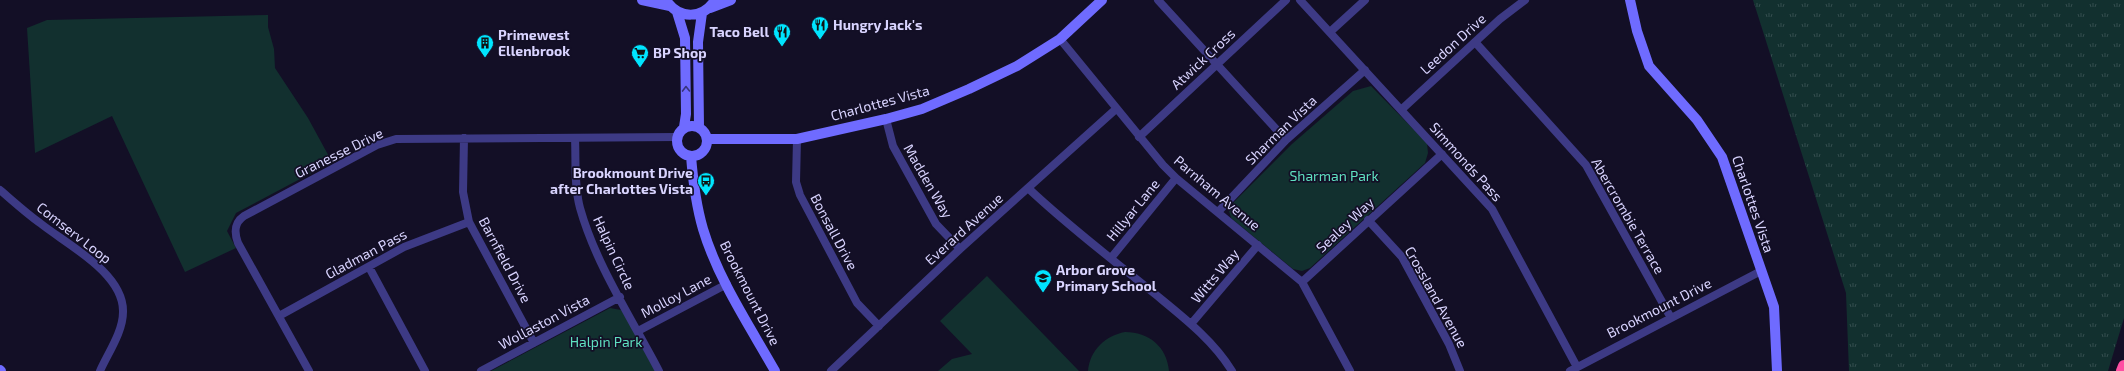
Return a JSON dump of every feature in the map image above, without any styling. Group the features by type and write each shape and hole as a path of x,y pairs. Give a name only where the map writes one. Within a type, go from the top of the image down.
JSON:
{"highway":[{"path":"2122,371 2124,366"}],"street":[{"path":"642,0 671,6 690,15 731,0"},
{"name":"Charlottes Vista","path":"707,139 797,139 886,119 922,109 1017,66 1060,39 1102,0"},
{"path":"1158,0 1286,140"},
{"name":"Atwick Cross","path":"1139,137 1286,0"},
{"name":"Simmonds Pass","path":"1300,0 1492,209 1573,369"},
{"path":"1330,32 1365,0"},
{"name":"Leedon Drive","path":"1401,110 1475,42 1524,0"},
{"name":"Charlottes Vista","path":"1630,0 1637,30 1649,66 1697,120 1722,157 1774,307 1776,371"},
{"path":"671,6 685,38 686,114 684,127 676,137 679,150 691,156 703,151 707,139 706,134 699,127 691,125 684,127"},
{"path":"699,127 698,42 709,7"},
{"name":"Parnham Avenue","path":"1060,39 1139,137 1176,178 1258,245 1277,264 1302,282 1350,371"},
{"name":"Abercrombie Terrace","path":"1475,42 1586,165 1671,318"},
{"name":"Sharman Vista","path":"1218,212 1286,140 1365,70"},
{"name":"Everard Avenue","path":"830,371 880,326 960,249 1116,109"},
{"name":"Madden Way","path":"886,119 893,146 936,224 960,249"},
{"name":"Granesse Drive","path":"309,371 238,243 235,230 240,219 386,141 406,138 676,137"},
{"name":"Barnfield Drive","path":"464,138 463,192 469,222 534,343"},
{"name":"Halpin Circle","path":"575,138 577,191 580,209 595,249 659,371"},
{"name":"Bonsall Drive","path":"797,139 796,182 800,195 857,303 880,326"},
{"name":"Sealey Way","path":"1302,282 1368,220 1442,154"},
{"name":"Brookmount Drive","path":"691,156 695,195 703,229 727,284 775,371"},
{"name":"Hillyar Lane","path":"1111,258 1176,178"},
{"path":"1028,188 1051,210 1191,324 1219,352 1232,371"},
{"name":"Comserv Loop","path":"0,190 40,224 96,265 109,278 119,293 123,304 121,325 100,371"},
{"name":"Crossland Avenue","path":"1368,220 1402,257 1449,344 1460,371"},
{"name":"Gladman Pass","path":"279,316 415,242 469,222"},
{"name":"Witts Way","path":"1191,324 1258,245"},
{"path":"369,267 425,371"},
{"name":"Brookmount Drive","path":"1573,369 1761,271"},
{"name":"Molloy Lane","path":"638,331 727,284"},
{"name":"Wollaston Vista","path":"481,371 620,297"}],"green space":[{"path":"1753,0 2124,0 2124,318 2108,371 1849,371 1846,293"},
{"path":"268,15 268,27 274,49 275,68 308,118 332,162 236,213 227,231 236,248 185,272 112,116 35,153 27,28 47,20"},
{"name":"Sharman Park","path":"1371,86 1427,143 1428,153 1425,163 1310,268 1302,271 1293,269 1231,218 1229,211 1234,202 1292,144 1353,91"},
{"path":"987,276 1079,371 938,371 952,359 972,354 940,321"},
{"name":"Halpin Park","path":"610,308 621,310 626,317 655,371 491,371"},
{"path":"1125,332 1142,335 1155,342 1165,355 1168,362 1169,371 1088,371 1089,363 1095,350 1111,337"}],"place":[{"name":"Hungry Jack's","path":"820,40"},
{"name":"Taco Bell","path":"782,47"},
{"name":"Primewest Ellenbrook","path":"485,58"},
{"name":"BP Shop","path":"640,68"},
{"name":"Brookmount Drive after Charlottes Vista","path":"706,196"},
{"name":"Arbor Grove Primary School","path":"1043,293"}]}
